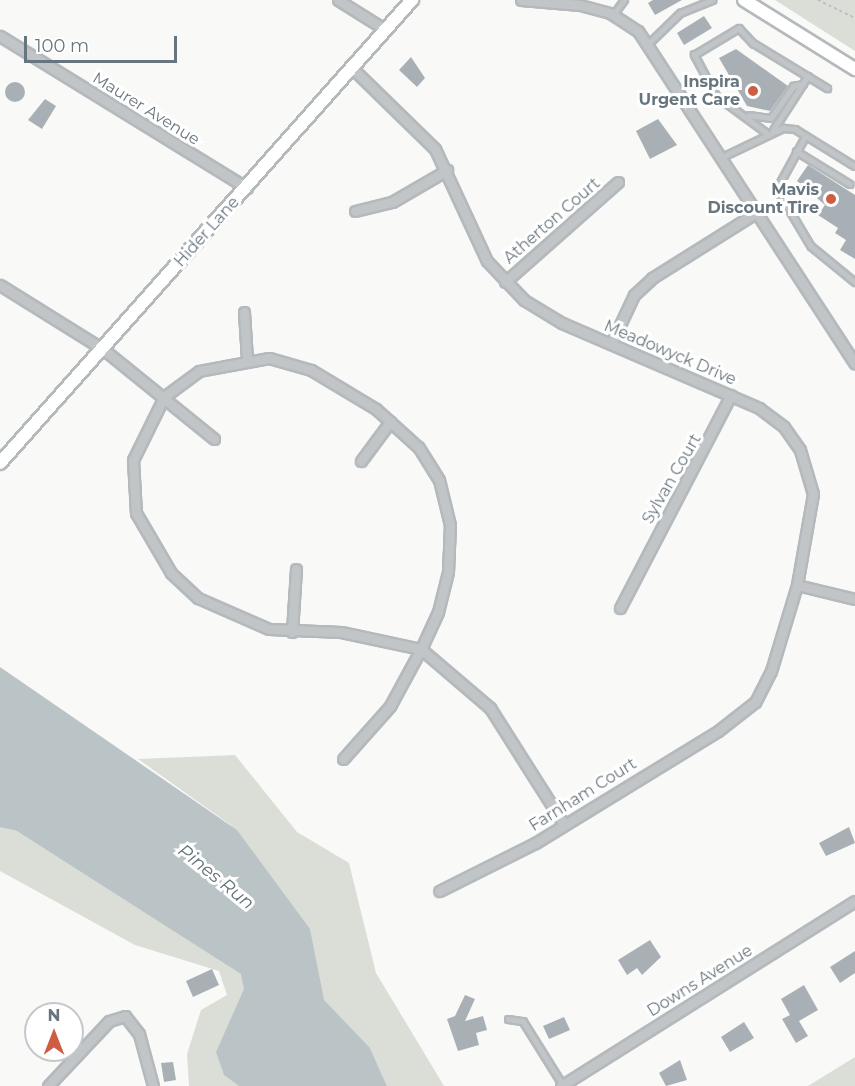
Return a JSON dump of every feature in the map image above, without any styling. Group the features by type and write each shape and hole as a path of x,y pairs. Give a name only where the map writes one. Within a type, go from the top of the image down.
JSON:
{"street":[{"path":"338,0 386,30"},
{"name":"Hider Lane","path":"0,463 412,0"},
{"path":"521,0 574,2 613,15 648,44 754,214 855,364"},
{"path":"744,0 855,69"},
{"name":"Maurer Avenue","path":"0,36 247,188"},
{"name":"Meadowyck Drive","path":"352,69 408,119 447,170 487,261 505,282 562,323 731,395 784,427 810,473 813,494 797,585 764,689 738,716"},
{"path":"355,211 392,202 447,170"},
{"name":"Atherton Court","path":"505,282 618,182"},
{"path":"611,344 634,295 652,278 754,214"},
{"path":"0,285 103,349 214,439"},
{"path":"244,312 247,360"},
{"path":"343,759 390,706 422,649 448,572 450,525 439,480 418,447 390,422 311,370 269,358 247,360 199,371 164,397 133,460 136,513 147,538 171,573 198,598 269,629 291,632 341,632 422,649 490,708 563,823"},
{"name":"Sylvan Court","path":"620,608 731,395"},
{"path":"361,460 390,422"},
{"path":"291,632 296,569"},
{"path":"797,585 855,599"},
{"name":"Farnham Court","path":"439,891 489,869 738,716"},
{"name":"Downs Avenue","path":"562,1085 855,902"},
{"path":"48,1086 109,1021 125,1016 139,1034 153,1086"}],"lane":[{"path":"613,15 624,0"},
{"path":"648,44 680,13 712,0"},
{"path":"766,133 716,96 694,55 739,28 753,43 827,88"},
{"path":"773,130 808,76"},
{"path":"716,96 763,120 779,109 793,86 803,84"},
{"path":"720,158 773,130 795,129 855,166"},
{"path":"806,136 777,189 811,246 855,282"},
{"path":"796,151 850,184"},
{"path":"508,1019 523,1021 562,1085"}],"path":[{"path":"818,0 855,18"}],"shaded area":[{"path":"775,0 855,0 855,51"},
{"path":"235,755 297,832 349,863 376,973 444,1086 387,1086 370,1048 241,1086 189,1086 187,1054 201,1010 227,995 219,971 135,945 0,871 0,826 16,831 232,826 138,759"},
{"path":"855,1057 855,1086 808,1086"}],"water":[{"name":"Pines Run","path":"0,667 237,830 310,929 324,1000 370,1048 387,1086 239,1086 224,1075 216,1052 244,989 241,974 17,831 0,827"}],"building":[{"path":"653,0 682,0 655,15 648,3"},
{"path":"704,16 712,28 684,45 677,33"},
{"name":"Inspira Urgent Care","path":"736,49 788,86 770,111 747,106 719,58"},
{"path":"411,57 425,78 417,87 399,70"},
{"path":"11,82 19,82 25,88 25,96 19,102 11,102 5,96 5,88"},
{"path":"45,99 56,106 42,129 28,120"},
{"path":"658,119 677,145 650,159 636,131"},
{"name":"Mavis Discount Tire","path":"808,165 855,195 855,259 840,250 846,240 835,233 838,228 818,215 825,205 797,181"},
{"path":"849,827 855,843 826,856 819,843"},
{"path":"650,940 661,957 642,975 637,968 627,975 618,960"},
{"path":"855,951 855,973 840,983 830,967"},
{"path":"212,969 219,985 193,997 186,981"},
{"path":"804,985 818,1010 799,1021 808,1036 796,1043 782,1019 790,1015 781,999"},
{"path":"465,995 475,999 465,1021 483,1016 487,1030 476,1033 479,1045 458,1051 447,1019 455,1016"},
{"path":"564,1017 570,1030 549,1039 543,1026"},
{"path":"744,1022 754,1038 730,1052 721,1037"},
{"path":"680,1060 687,1080 666,1086 659,1073"},
{"path":"173,1062 176,1080 164,1082 161,1063"}],"place":[{"name":"Inspira Urgent Care","path":"753,91"},
{"name":"Mavis Discount Tire","path":"831,199"}]}
